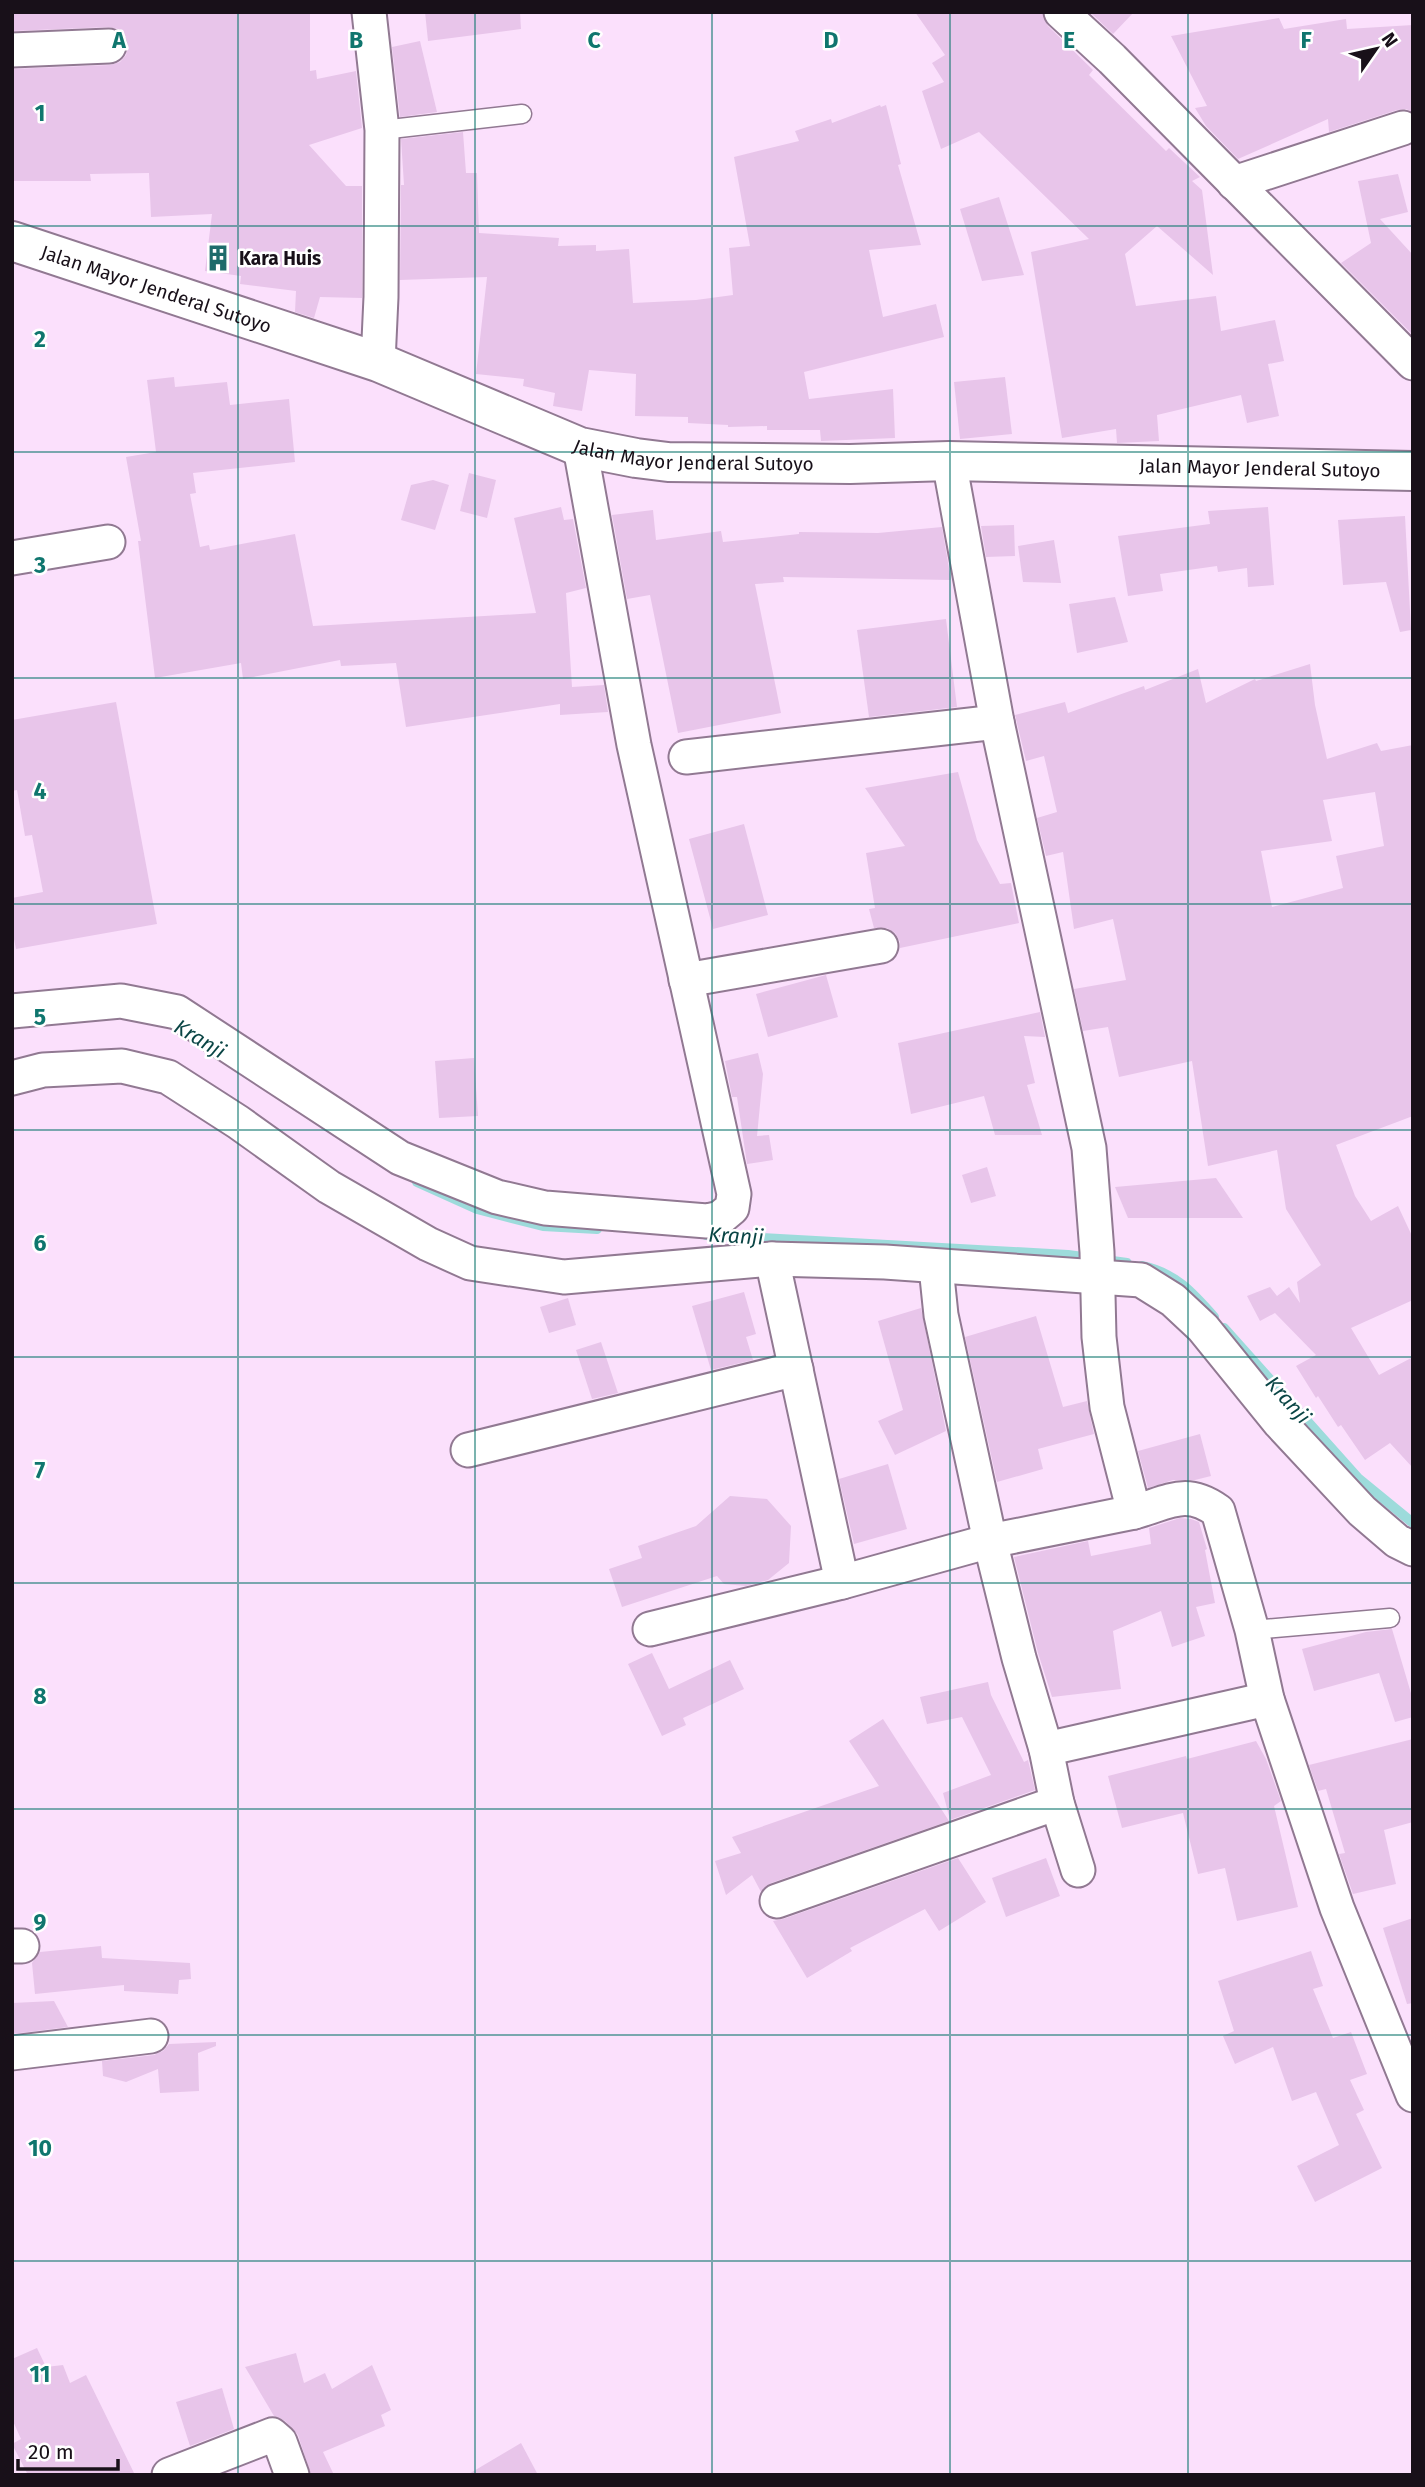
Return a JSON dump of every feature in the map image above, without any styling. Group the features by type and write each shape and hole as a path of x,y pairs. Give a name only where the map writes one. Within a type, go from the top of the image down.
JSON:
{"main road":[{"name":"Jalan Mayor Jenderal Sutoyo","path":"12,242 378,362 580,447 668,462 850,464 949,461 1413,471"}],"street":[{"path":"369,12 382,130 378,362"},
{"path":"1061,12 1112,59 1413,363"},
{"path":"12,50 109,46"},
{"path":"1234,183 1403,128"},
{"path":"12,1011 121,1002 177,1012 400,1157 497,1197 545,1208 707,1221 720,1218 732,1208 734,1194 634,745 580,447"},
{"path":"949,461 997,722 1089,1148 1099,1337 1107,1407 1134,1512"},
{"path":"12,558 108,542"},
{"path":"686,757 997,722"},
{"path":"686,980 881,946"},
{"path":"12,1077 43,1070 121,1066 168,1077 330,1186 428,1244 471,1263 564,1277 772,1259 885,1262 936,1267 1097,1268 1141,1280 1173,1300 1203,1328 1280,1423 1362,1511 1396,1541 1413,1549"},
{"path":"772,1259 842,1582"},
{"path":"936,1267 941,1315 990,1541 1019,1658 1046,1749 1057,1803 1078,1870"},
{"path":"468,1450 796,1369"},
{"path":"650,1629 842,1582 990,1541 1134,1512 1188,1497 1203,1500 1218,1511 1252,1630 1267,1699 1337,1908 1413,2095"},
{"path":"1046,1749 1267,1699"},
{"path":"777,1901 1057,1803"},
{"path":"12,2053 151,2036"},
{"path":"169,2475 272,2435 280,2442 292,2475"}],"lane":[{"path":"382,130 522,114"},
{"path":"1252,1630 1390,1618"}],"building":[{"path":"12,12 310,12 310,71 316,70 317,79 356,71 362,128 309,145 346,186 362,186 362,298 320,297 314,318 295,312 296,291 240,284 241,276 205,271 212,214 151,217 149,173 90,174 91,181 12,181 12,69 110,65 120,62 126,55 128,46 125,35 118,29 109,27 12,31"},
{"path":"425,12 520,12 521,29 428,41"},
{"path":"915,12 1042,12 1048,26 1093,70 1089,75 1166,151 1169,148 1200,177 1192,181 1202,190 1213,275 1157,226 1125,254 1136,306 1216,296 1221,331 1275,320 1284,361 1268,364 1279,416 1247,423 1241,395 1157,415 1159,441 1117,443 1116,429 1062,438 1031,252 1089,239 979,132 941,149 922,91 944,82 932,63 945,55"},
{"path":"1090,12 1134,12 1113,34"},
{"path":"1279,18 1284,29 1346,19 1347,29 1413,25 1413,112 1406,109 1397,110 1329,132 1328,119 1238,159 1206,126 1195,108 1207,106 1171,36"},
{"path":"420,41 437,112 400,117 392,47"},
{"path":"886,105 901,164 898,165 921,245 869,250 883,317 936,304 944,337 804,372 809,399 893,389 895,438 821,441 820,430 767,430 767,426 728,427 688,423 688,417 635,416 636,374 589,370 582,411 553,406 555,393 523,386 524,379 476,374 487,277 400,280 401,185 404,185 401,139 463,132 466,173 477,173 479,233 559,238 558,246 596,245 596,251 629,249 633,303 696,300 733,295 729,248 750,246 734,157 799,141 795,131 831,119 832,123"},
{"path":"1398,174 1408,212 1380,219 1413,255 1413,335 1341,263 1371,243 1358,181"},
{"path":"999,197 1024,275 982,281 960,209"},
{"path":"174,377 175,387 227,382 230,405 289,399 295,462 193,473 196,493 190,494 200,547 209,545 210,550 295,534 313,626 536,613 514,518 561,507 564,520 573,519 586,588 566,593 572,687 604,685 608,712 560,715 560,704 406,727 396,663 341,666 340,660 243,679 241,663 155,678 138,541 141,541 126,457 156,452 147,380"},
{"path":"1005,377 1012,434 960,439 954,382"},
{"path":"469,473 496,480 487,518 460,511"},
{"path":"433,480 449,485 435,530 401,520 411,485"},
{"path":"1268,507 1274,585 1248,587 1247,568 1218,572 1217,566 1160,574 1163,591 1128,596 1118,536 1210,524 1208,511"},
{"path":"653,510 656,540 721,531 723,542 799,532 878,533 942,527 951,580 783,577 784,582 755,584 781,713 678,733 650,595 627,599 612,515"},
{"path":"1405,516 1411,630 1400,632 1386,582 1343,585 1338,520"},
{"path":"1014,525 1015,556 986,557 981,526"},
{"path":"1054,540 1061,583 1023,582 1018,546"},
{"path":"1115,597 1128,642 1077,653 1069,604"},
{"path":"946,619 957,707 869,717 857,630"},
{"path":"1310,664 1315,705 1327,759 1377,743 1381,751 1413,745 1413,1116 1336,1145 1355,1196 1371,1221 1398,1206 1413,1238 1413,1300 1351,1328 1379,1375 1413,1357 1413,1468 1390,1443 1365,1460 1341,1425 1338,1427 1318,1396 1316,1398 1296,1366 1316,1355 1275,1313 1260,1321 1247,1296 1270,1287 1277,1296 1289,1287 1300,1303 1297,1282 1321,1265 1286,1209 1277,1150 1208,1166 1192,1061 1119,1077 1108,1027 1083,1031 1074,989 1126,980 1113,919 1074,929 1063,852 1046,856 1037,818 1057,812 1044,756 1026,761 1015,715 1065,702 1068,713 1144,686 1145,690 1198,669 1206,703 1255,679 1256,681","holes":["1375,792 1384,846 1336,856 1343,888 1272,907 1261,851 1332,841 1323,800"]},
{"path":"116,702 157,924 16,949 12,929 12,898 43,892 32,835 25,836 17,790 12,791 12,720"},
{"path":"958,772 977,840 1000,884 1011,883 1019,923 900,948 895,933 887,928 874,928 869,909 875,908 866,853 905,846 865,788"},
{"path":"744,824 768,915 713,929 689,839"},
{"path":"826,975 838,1017 768,1037 756,994"},
{"path":"1040,1012 1045,1037 1024,1036 1035,1083 1027,1085 1042,1135 995,1135 984,1096 911,1114 898,1043"},
{"path":"758,1053 763,1074 757,1136 769,1135 773,1160 747,1164 737,1097 732,1097 725,1061"},
{"path":"474,1058 478,1116 439,1118 435,1061"},
{"path":"987,1167 996,1196 971,1203 962,1175"},
{"path":"1216,1178 1243,1218 1128,1218 1115,1187"},
{"path":"744,1292 756,1334 746,1337 753,1360 711,1370 692,1306"},
{"path":"568,1298 576,1325 549,1333 540,1307"},
{"path":"921,1308 946,1431 895,1455 878,1421 903,1410 878,1321"},
{"path":"1036,1316 1063,1407 1087,1401 1094,1434 1038,1449 1043,1469 997,1482 965,1337"},
{"path":"601,1342 618,1393 592,1399 576,1350"},
{"path":"1200,1434 1211,1476 1195,1480 1173,1480 1148,1488 1138,1451"},
{"path":"888,1464 907,1529 854,1544 839,1479"},
{"path":"730,1496 767,1499 791,1526 789,1563 768,1580 746,1586 724,1584 717,1576 622,1607 609,1569 642,1558 638,1546 696,1526"},
{"path":"1180,1518 1199,1522 1207,1549 1205,1550 1215,1603 1196,1607 1205,1636 1172,1647 1161,1611 1113,1631 1121,1689 1052,1697 1014,1557 1088,1541 1091,1556 1151,1544 1149,1528"},
{"path":"1392,1629 1413,1700 1413,1717 1395,1722 1379,1673 1314,1691 1302,1649 1366,1632"},
{"path":"652,1653 669,1689 730,1660 744,1689 683,1718 686,1725 662,1736 628,1664"},
{"path":"988,1682 991,1695 1024,1762 1028,1760 1035,1790 950,1820 943,1793 991,1775 962,1717 927,1724 920,1697"},
{"path":"883,1719 949,1821 771,1883 761,1892 752,1875 726,1895 715,1861 741,1853 732,1837 879,1786 849,1741"},
{"path":"1413,1739 1413,1822 1384,1830 1396,1884 1353,1894 1339,1854 1345,1853 1326,1789 1318,1791 1309,1765"},
{"path":"1256,1741 1266,1759 1281,1801 1274,1806 1298,1907 1237,1921 1225,1868 1198,1874 1183,1813 1122,1828 1108,1776"},
{"path":"958,1858 986,1902 939,1931 925,1909 850,1948 852,1951 807,1978 773,1921 783,1919"},
{"path":"1046,1858 1060,1896 1006,1917 992,1878"},
{"path":"1413,1918 1413,2003 1407,2004 1383,1928"},
{"path":"101,1946 102,1958 190,1963 191,1979 179,1980 178,1994 124,1991 124,1985 35,1994 32,1963 40,1952"},
{"path":"1311,1951 1323,1986 1313,1989 1333,2038 1351,2032 1367,2074 1350,2080 1364,2110 1356,2114 1382,2168 1315,2202 1297,2166 1339,2145 1316,2092 1292,2101 1273,2047 1235,2064 1223,2036 1234,2031 1218,1981"},
{"path":"54,2001 68,2027 12,2034 12,2003"},
{"path":"216,2042 216,2046 198,2053 199,2091 160,2093 158,2069 126,2082 103,2076 102,2061 154,2055 169,2044"},
{"path":"37,2348 46,2367 63,2365 70,2383 86,2375 135,2475 28,2475 12,2444 21,2439 12,2419 12,2359"},
{"path":"296,2353 304,2383 325,2373 332,2389 372,2365 391,2410 381,2415 385,2426 323,2452 334,2475 311,2475 298,2435 285,2421 274,2416 245,2367"},
{"path":"222,2388 234,2429 190,2446 176,2402"},
{"path":"521,2443 538,2475 467,2475"}],"waterway":[{"name":"Kranji","path":"417,1182 477,1209 543,1226 597,1229"},
{"name":"Kranji","path":"706,1235 1068,1255 1127,1263"},
{"name":"Kranji","path":"1142,1266 1173,1279 1214,1317"},
{"name":"Kranji","path":"1224,1328 1358,1478 1413,1523"}],"place":[{"name":"Kara Huis","path":"218,258"}]}
